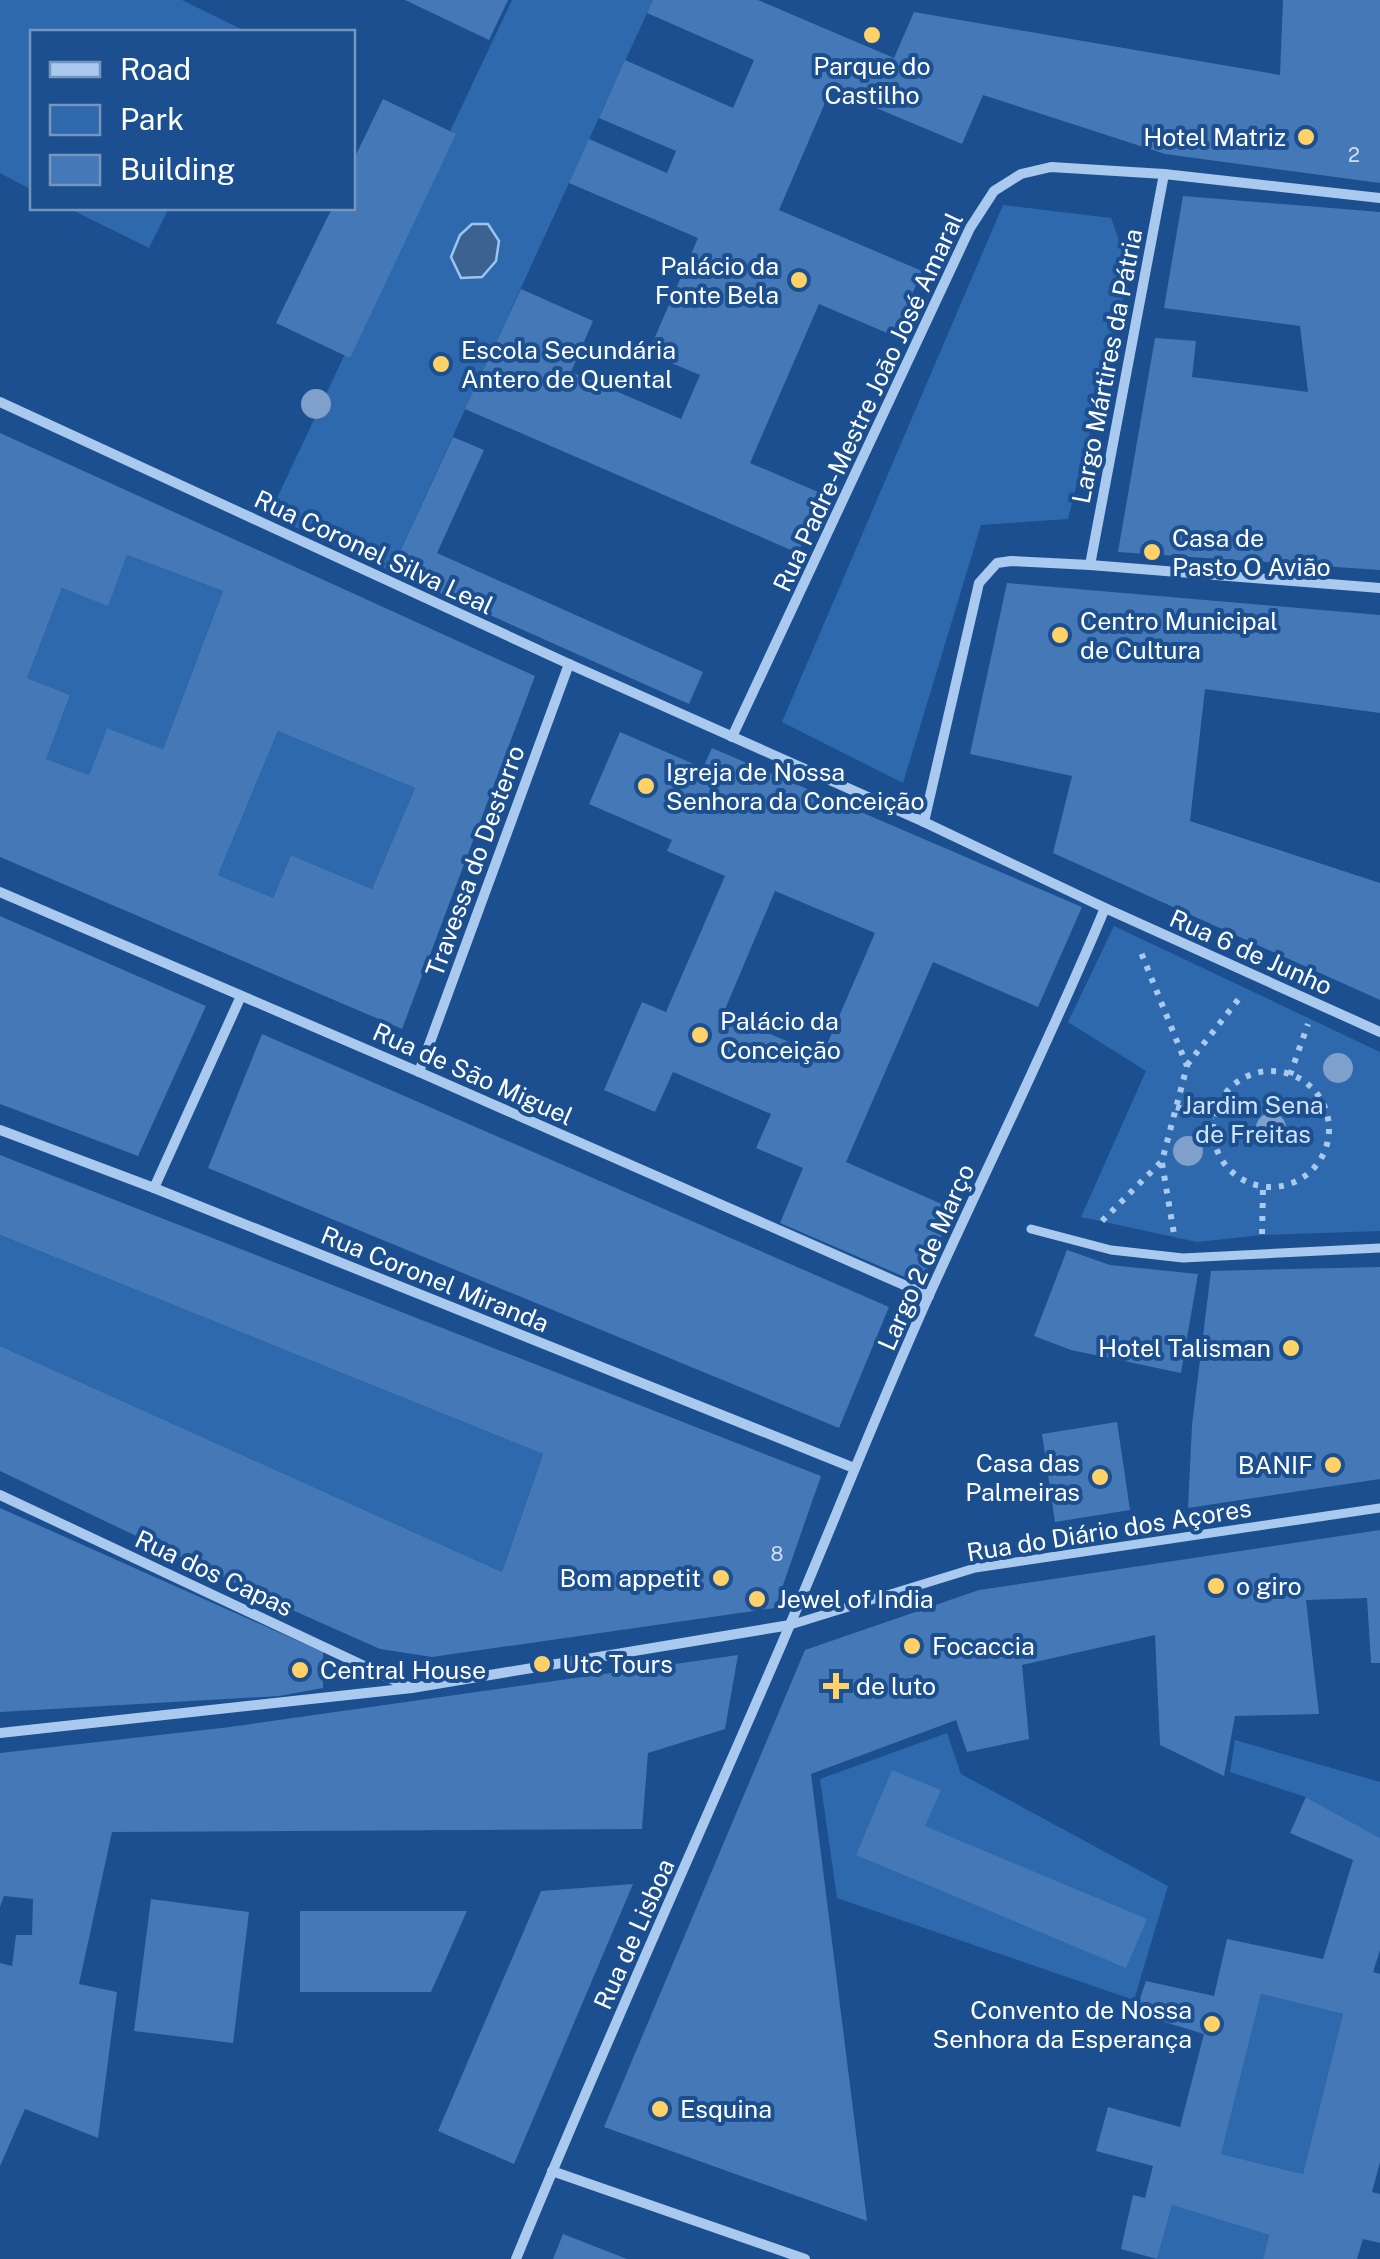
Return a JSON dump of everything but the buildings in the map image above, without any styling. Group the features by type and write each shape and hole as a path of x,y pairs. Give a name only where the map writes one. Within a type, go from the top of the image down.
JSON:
{"street":[{"name":"Rua Padre-Mestre João José Amaral","path":"732,737 970,228 994,191 1020,174 1051,167 1164,174 1380,198"},
{"name":"Largo Mártires da Pátria","path":"1090,565 1164,174"},
{"name":"Rua Coronel Silva Leal","path":"0,402 569,664 924,822"},
{"path":"924,822 979,584 997,562 1090,565 1380,588"},
{"name":"Travessa do Desterro","path":"419,1072 569,664"},
{"name":"Rua 6 de Junho","path":"924,822 1380,1032"},
{"name":"Rua de São Miguel","path":"0,892 929,1296"},
{"name":"Largo 2 de Março","path":"790,1625 929,1296 1105,908"},
{"path":"154,1188 242,996"},
{"name":"Rua Coronel Miranda","path":"0,1130 854,1468"},
{"path":"1030,1229 1111,1250 1183,1258 1380,1248"},
{"name":"Rua dos Capas","path":"0,1495 412,1688"},
{"name":"Rua do Diário dos Açores","path":"790,1625 975,1568 1380,1508"},
{"path":"0,1733 412,1688 790,1625"},
{"name":"Rua de Lisboa","path":"516,2259 790,1625"},
{"path":"552,2171 805,2259"}],"path":[{"path":"1136,938 1187,1066"},
{"path":"1174,1237 1162,1162 1187,1066 1243,992"},
{"path":"1290,1075 1310,1019"},
{"path":"1265,1072 1290,1075 1304,1082 1326,1110 1329,1130 1325,1149 1308,1174 1290,1184 1260,1186 1241,1180 1226,1166 1213,1138 1214,1117 1226,1093 1241,1080 1265,1072"},
{"path":"1176,1107 1214,1117"},
{"path":"1102,1222 1162,1162"},
{"path":"1262,1235 1263,1188"}],"green space":[{"path":"0,0 182,0 243,30 30,30 30,189 0,173"},
{"path":"512,0 653,0 391,571 269,515"},
{"path":"1003,205 1111,218 1130,272 1068,519 981,525 903,783 782,722"},
{"path":"72,210 168,210 149,248"},
{"path":"127,555 223,591 163,749 107,728 89,775 46,759 70,695 27,678 62,588 108,605"},
{"path":"278,731 415,788 372,889 291,855 273,898 218,875"},
{"name":"Jardim Sena de Freitas","path":"1114,926 1380,1052 1380,1231 1262,1235 1197,1242 1081,1217 1146,1071 1068,1022"},
{"path":"0,1235 543,1454 502,1572 0,1346"},
{"path":"947,1733 961,1774 1168,1886 1134,2000 837,1898 820,1779"},
{"path":"1235,1740 1380,1782 1380,1838 1306,1797 1230,1772"},
{"path":"1261,1994 1343,2014 1303,2174 1221,2154"},
{"path":"1172,2205 1269,2235 1263,2259 1157,2259"}],"shaded area":[{"path":"472,224 488,224 499,241 496,261 482,277 461,278 451,257 460,235"}],"place":[{"name":"Parque do Castilho","path":"872,35"},
{"name":"Hotel Matriz","path":"1306,137"},
{"name":"Palácio da Fonte Bela","path":"799,280"},
{"name":"Escola Secundária Antero de Quental","path":"441,364"},
{"name":"Casa de Pasto O Avião","path":"1152,552"},
{"name":"Centro Municipal de Cultura","path":"1060,635"},
{"name":"Igreja de Nossa Senhora da Conceição","path":"646,786"},
{"name":"Palácio da Conceição","path":"700,1035"},
{"name":"Hotel Talisman","path":"1291,1348"},
{"name":"BANIF","path":"1333,1465"},
{"name":"Casa das Palmeiras","path":"1100,1477"},
{"name":"Bom appetit","path":"721,1578"},
{"name":"o giro","path":"1216,1586"},
{"name":"Jewel of India","path":"757,1599"},
{"name":"Focaccia","path":"912,1646"},
{"name":"Utc Tours","path":"542,1664"},
{"name":"Central House","path":"300,1670"},
{"name":"de luto","path":"836,1686"},
{"name":"Convento de Nossa Senhora da Esperança","path":"1212,2024"},
{"name":"Esquina","path":"660,2109"}]}
